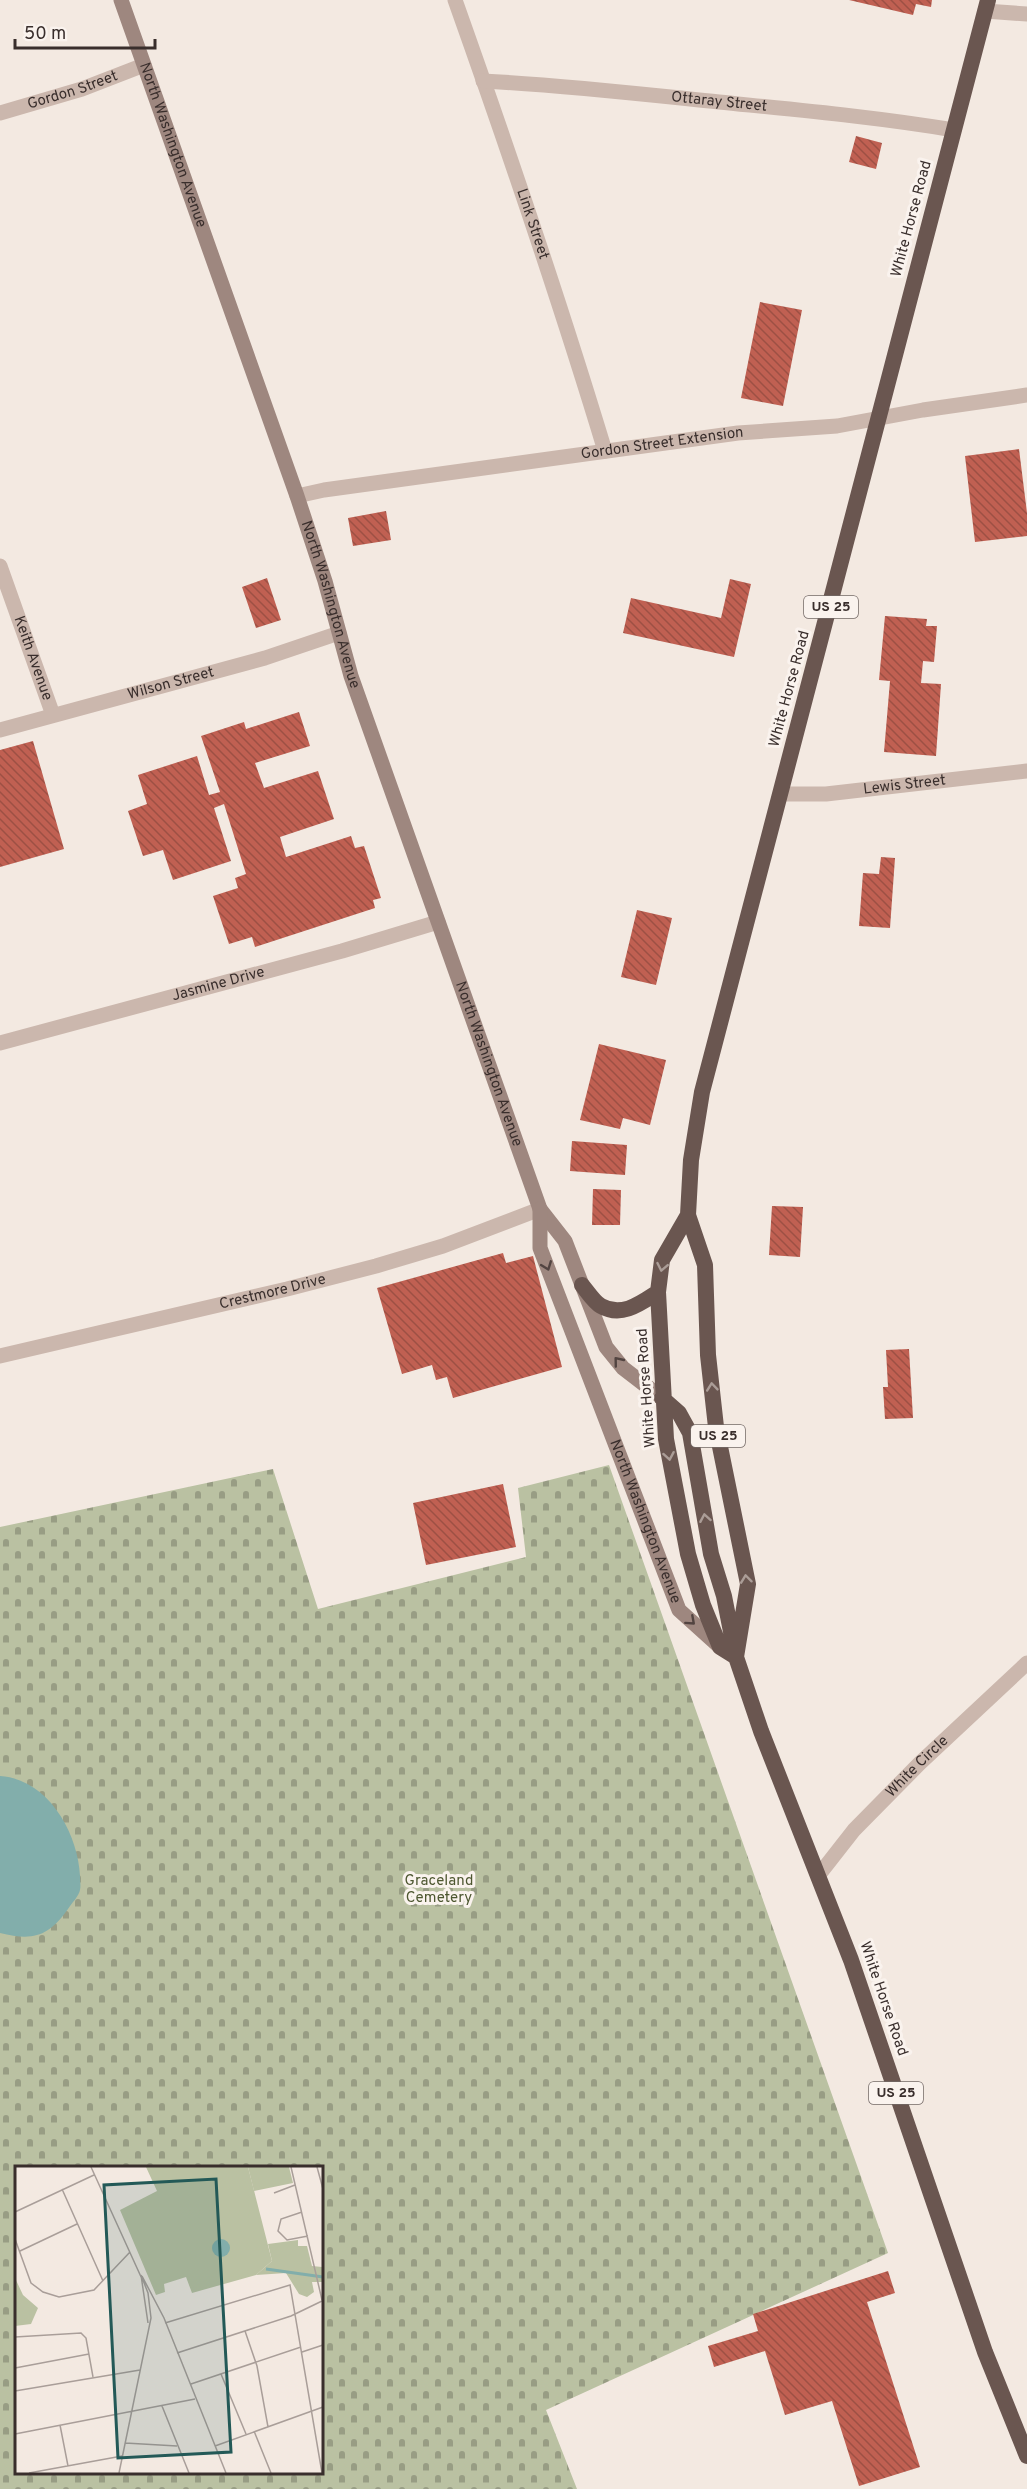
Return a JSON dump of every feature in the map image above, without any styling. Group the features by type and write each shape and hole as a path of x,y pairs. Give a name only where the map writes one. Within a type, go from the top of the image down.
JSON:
{"highway":[{"name":"White Horse Road","path":"986,6 782,794 702,1092 691,1160 687,1215 705,1265 708,1354 716,1427 748,1584 736,1657 761,1731 851,1960 985,2352 1027,2456"},
{"name":"White Horse Road","path":"687,1215 662,1260 658,1292 662,1398 666,1439 688,1554 703,1605 720,1647"},
{"path":"582,1285 600,1306 615,1310 641,1304 658,1292"},
{"path":"662,1398 679,1413 690,1433 711,1554 724,1596 736,1657"},
{"path":"720,1647 736,1657"}],"main road":[{"name":"North Washington Avenue","path":"121,0 297,496 351,676 540,1209 565,1241 606,1347 623,1368 662,1398"},
{"name":"North Washington Avenue","path":"540,1209 540,1248 679,1610 720,1647"}],"street":[{"name":"Link Street","path":"455,0 569,335 605,451"},
{"path":"986,6 1027,14"},
{"name":"Gordon Street","path":"0,113 82,89 144,65"},
{"name":"Ottaray Street","path":"483,81 539,84 783,109 954,130"},
{"name":"Gordon Street Extension","path":"297,496 738,433 837,426 1027,395"},
{"name":"Keith Avenue","path":"0,566 53,715"},
{"name":"Wilson Street","path":"0,730 265,658 339,633"},
{"name":"Lewis Street","path":"782,794 826,794 1027,771"},
{"name":"Jasmine Drive","path":"0,1043 342,951 438,922"},
{"name":"Crestmore Drive","path":"0,1356 376,1266 443,1246 540,1209"},
{"name":"White Circle","path":"818,1876 862,1822 920,1763 1027,1664"}],"green space":[{"name":"Graceland Cemetery","path":"609,1465 888,2253 546,2410 577,2489 0,2489 0,1527 273,1469 318,1609 526,1557 518,1488"}],"water":[{"path":"0,1776 17,1779 46,1798 66,1826 78,1859 80,1890 78,1895 54,1926 31,1936 22,1937 0,1933"}],"building":[{"path":"849,0 932,0 931,7 916,4 913,15"},
{"path":"856,136 882,143 876,169 849,162"},
{"path":"760,302 802,310 783,406 741,398"},
{"path":"1019,449 1027,513 1027,536 975,542 965,456"},
{"path":"386,511 391,540 353,546 348,518"},
{"path":"267,578 281,620 256,628 242,587"},
{"path":"730,579 751,584 734,657 623,633 631,598 721,618"},
{"path":"885,616 927,619 926,626 937,626 934,662 923,661 921,683 941,684 936,756 884,752 890,681 879,680"},
{"path":"299,712 310,746 255,763 264,788 318,771 334,819 280,837 286,857 351,836 355,848 364,846 381,898 373,900 375,908 255,947 252,937 229,944 213,896 238,888 235,878 246,874 224,804 214,808 231,861 173,880 163,850 143,856 128,811 147,804 138,775 197,756 209,795 220,792 201,736 244,722 246,729"},
{"path":"33,741 64,849 0,867 0,750"},
{"path":"881,857 895,858 890,928 859,926 863,873 879,874"},
{"path":"637,910 672,918 656,985 621,977"},
{"path":"599,1044 666,1060 650,1125 623,1118 620,1129 580,1120"},
{"path":"572,1141 627,1145 625,1175 570,1171"},
{"path":"593,1189 621,1190 620,1225 592,1225"},
{"path":"772,1206 803,1207 800,1257 769,1255"},
{"path":"503,1253 506,1263 533,1256 562,1367 453,1398 447,1377 436,1380 432,1365 402,1374 377,1288"},
{"path":"909,1349 913,1418 885,1419 883,1387 888,1387 886,1350"},
{"path":"503,1484 516,1547 426,1565 413,1503"},
{"path":"888,2271 895,2293 867,2302 920,2467 859,2486 832,2401 785,2415 765,2351 714,2367 708,2346 758,2331 753,2314"}]}
